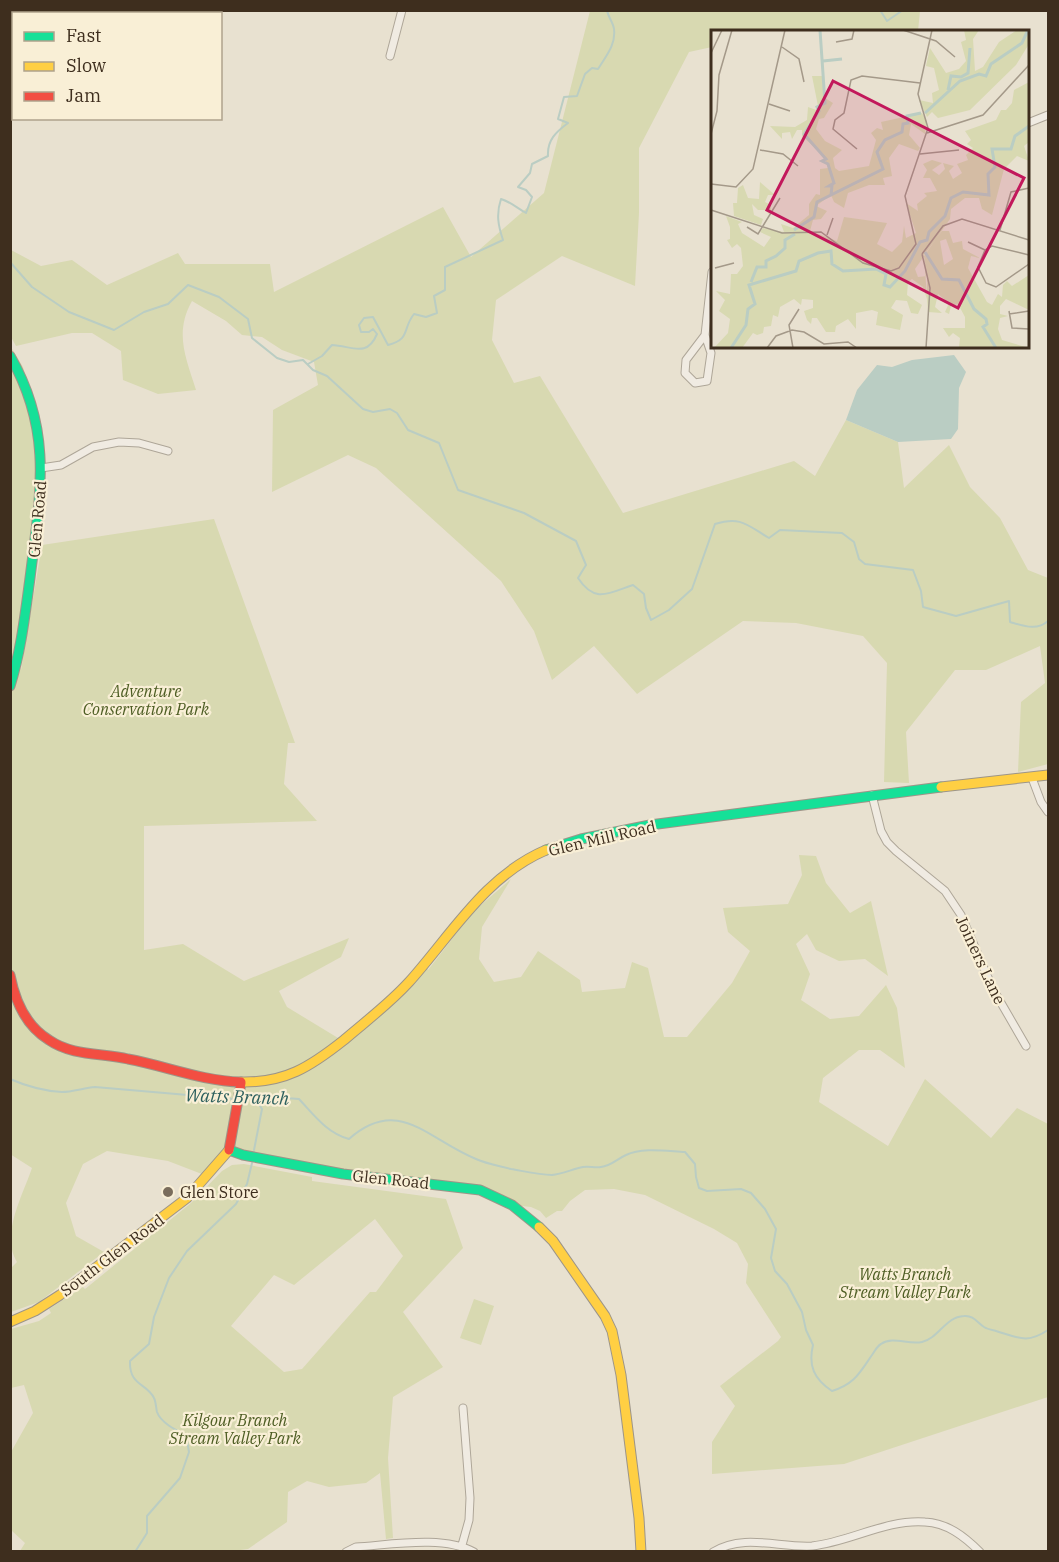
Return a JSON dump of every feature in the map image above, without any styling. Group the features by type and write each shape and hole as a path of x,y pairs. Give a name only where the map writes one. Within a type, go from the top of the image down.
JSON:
{"main road":[{"name":"Glen Road","path":"10,356 25,386 37,426 41,468 34,550 22,641 10,686"},
{"name":"Glen Mill Road","path":"241,1088 276,1080 314,1064 394,998 477,899 529,857 548,849 612,832 650,825 872,795 1048,775"},
{"path":"10,975 18,1005 24,1015 42,1037 59,1047 126,1057 241,1088 229,1150"},
{"name":"Glen Road","path":"229,1150 243,1155 343,1174 480,1190 512,1205 535,1222 553,1241 612,1331 622,1386 641,1551"},
{"name":"South Glen Road","path":"10,1322 35,1311 60,1295 187,1198 229,1150"}],"street":[{"path":"390,56 402,10"},
{"path":"1029,123 1048,114"},
{"path":"705,335 686,360 685,373 695,383 707,381 711,353 705,335 711,281"},
{"path":"41,468 61,465 93,447 119,442 139,443 168,451"},
{"path":"1032,778 1041,802 1048,812"},
{"name":"Joiners Lane","path":"872,795 880,831 887,842 945,891 961,915 993,989 1026,1046"},
{"path":"462,1545 470,1520 463,1408"},
{"path":"713,1551 723,1545 736,1542 794,1546 836,1542 876,1529 915,1521 952,1528 980,1551"},
{"path":"346,1551 356,1547 432,1543 462,1545 474,1551"}],"green space":[{"path":"590,11 920,11 918,30 711,30 711,47 689,52 639,148 639,213 635,286 562,256 496,300 492,340 514,383 540,376 623,513 794,461 815,476 846,420 898,442 904,488 949,445 970,487 1000,518 1028,570 1048,578 1048,764 1018,772 1021,702 1045,683 1040,646 986,670 955,670 906,732 909,783 884,782 887,663 863,636 796,623 743,621 637,694 594,646 552,680 534,631 501,581 376,468 348,455 272,492 273,410 318,385 314,362 282,350 262,337 242,335 226,321 192,301 184,324 183,335 186,356 196,390 158,394 123,380 121,351 92,333 72,333 16,346 11,337 11,250 41,266 72,260 107,285 178,253 185,264 270,264 274,292 443,207 471,257 544,193"},
{"name":"Watts Branch Stream Valley Park","path":"11,347 23,367 35,410 41,450 18,662 21,670 42,545 214,519 295,743 288,743 284,784 317,821 144,826 144,950 183,944 244,981 349,938 341,957 279,991 287,1007 343,1041 426,965 428,970 473,912 511,879 482,927 479,959 494,982 521,977 538,951 580,980 582,992 625,988 632,962 648,968 664,1037 687,1037 732,983 750,951 728,932 723,908 788,904 802,875 799,855 816,856 826,883 850,913 871,901 888,976 865,959 839,961 816,950 807,934 796,944 810,974 801,1000 830,1019 859,1016 886,985 897,1008 905,1068 880,1050 859,1050 823,1078 819,1102 888,1146 925,1079 991,1138 1017,1108 1048,1124 1048,1397 844,1464 712,1474 712,1442 735,1406 720,1386 781,1337 746,1283 748,1264 737,1243 645,1195 614,1189 585,1190 570,1201 562,1211 557,1211 546,1218 540,1211 531,1207 512,1205 480,1190 369,1177 230,1150 207,1176 168,1161 107,1151 83,1164 66,1203 76,1236 104,1252 39,1302 11,1312 11,1268 17,1262 12,1251 12,1228 32,1168 10,1154"},
{"name":"Kilgour Branch Stream Valley Park","path":"244,1164 312,1177 312,1181 446,1199 463,1248 403,1312 443,1367 393,1397 388,1458 393,1538 386,1539 380,1473 366,1483 329,1487 307,1481 288,1492 287,1522 248,1549 226,1552 20,1551 25,1543 11,1530 11,1452 33,1413 24,1385 11,1388 11,1329 39,1321 51,1313 49,1309 83,1287 85,1289 191,1203 222,1171 232,1165","holes":["375,1219 403,1256 376,1292 370,1292 302,1369 284,1372 231,1326 274,1275 294,1285"]},
{"path":"474,1299 494,1306 481,1345 460,1338"}],"shaded area":[{"path":"954,355 966,372 959,388 958,429 951,439 898,442 846,420 857,390 877,365 892,367 912,360"}],"waterway":[{"path":"308,364 322,356 332,345 358,349 369,346 377,334 373,329 369,332 361,332 359,325 364,318 373,317 388,345 400,340 414,314 426,317 437,313 434,296 445,290 445,267 503,240 498,220 501,199 526,213 532,197 526,190 518,187 530,173 532,164 548,156 549,145 553,137 568,123 558,119 564,97 577,96 585,74 592,68 598,69 612,45 614,29 607,10"},
{"path":"814,10 825,10"},
{"path":"849,10 856,10"},
{"path":"880,10 887,21 903,10"},
{"path":"10,262 32,287 69,312 114,330 144,312 168,304 188,285 219,297 248,319 252,338 277,358 289,362 303,360 313,370 327,376 363,409 373,412 390,409 397,413 408,430 439,443 458,490 524,513 576,541 586,565 578,578 584,586 597,594 603,594 633,585 644,594 651,620 669,610 692,589 715,524 738,521 769,538 780,530 842,533 854,542 859,559 865,564 913,570 921,591 923,607 956,616 1009,601 1010,622 1035,627 1048,621"},
{"name":"Watts Branch","path":"10,1079 35,1088 66,1092 95,1087 234,1099"},
{"name":"Watts Branch","path":"240,1099 299,1099 327,1128 349,1139 367,1126 383,1121 398,1121 413,1125 480,1161 542,1174 552,1175 583,1167 605,1166 639,1151 685,1152 695,1164 699,1188 707,1191 741,1189 751,1193 765,1209 776,1229 771,1258 775,1271 787,1284 802,1312 806,1330 813,1345 811,1359 814,1371 821,1382 832,1391 846,1385 856,1377 881,1344 890,1341 922,1342 928,1340 957,1317 970,1317 984,1327 1023,1338 1034,1337 1048,1330"},
{"path":"254,1150 262,1109 257,1101"},
{"path":"135,1552 147,1533 147,1516 180,1478 189,1452 186,1435 162,1420 151,1393 132,1375 130,1361 149,1344 154,1317 169,1278 187,1251 236,1204 247,1184 252,1163"}],"traffic: fast":[{"path":"10,356 24,384 33,411 40,465 40,492 26,606 20,646 10,686"},
{"path":"546,850 581,839 650,825 941,787"},
{"path":"229,1150 243,1155 343,1174 480,1190 512,1205 539,1227"}],"traffic: slow":[{"path":"941,787 1048,775"},
{"path":"241,1082 271,1080 296,1072 332,1050 401,990 487,891 524,861 546,850"},
{"path":"10,1322 35,1311 60,1295 187,1198 229,1150"},
{"path":"539,1227 553,1241 605,1316 612,1331 621,1375 639,1518 641,1552"}],"traffic: jam":[{"path":"10,975 18,1003 28,1020 41,1034 58,1045 67,1049 128,1059 212,1079 241,1082"},
{"path":"229,1150 241,1083"}],"place":[{"name":"Glen Store","path":"168,1192"}],"park label":[{"name":"Adventure Conservation Park","path":"146,700"}]}
